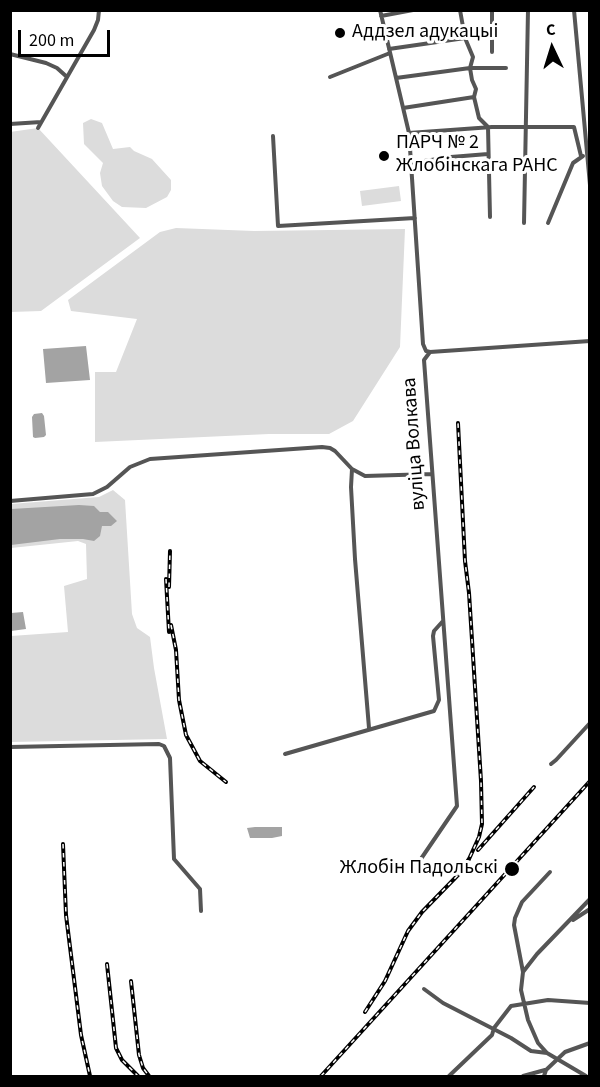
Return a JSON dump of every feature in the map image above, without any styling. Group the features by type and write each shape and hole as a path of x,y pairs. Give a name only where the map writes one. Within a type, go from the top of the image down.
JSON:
{"street":[{"path":"38,128 98,21 99,10"},
{"path":"381,13 413,10"},
{"path":"460,10 465,38 473,57 470,68 476,89 474,97 479,118 488,127 490,217"},
{"path":"492,10 492,52"},
{"path":"524,223 528,10"},
{"path":"574,10 590,185"},
{"name":"вуліца Волкава","path":"381,13 409,133 423,344 426,351 430,352 424,360 457,806 412,872"},
{"path":"330,77 389,51 465,38"},
{"path":"10,54 46,63 57,68 67,77"},
{"path":"396,78 470,68 506,68"},
{"path":"403,108 474,97"},
{"path":"10,124 42,122"},
{"path":"409,133 488,127 574,127 581,156"},
{"path":"273,136 278,226 415,218"},
{"path":"411,163 488,154"},
{"path":"548,223 573,163 581,156 588,157"},
{"path":"430,352 590,341"},
{"path":"10,501 93,494 107,487 130,467 150,459 325,447 335,451 352,469 365,476 432,474"},
{"path":"352,469 355,559 369,728"},
{"path":"285,754 434,711 439,700 434,631 443,621"},
{"path":"551,764 590,723"},
{"path":"10,747 159,744 164,747 170,758 174,859 200,889 201,911"},
{"path":"550,872 522,902 515,918 514,925 523,972 521,982 524,1004 538,1043 558,1061 586,1077"},
{"path":"523,972 537,954 590,899"},
{"path":"567,923 590,909"},
{"path":"424,989 443,1003 494,1028 531,1051 547,1053"},
{"path":"449,1077 492,1035 494,1028 511,1006 548,1000 590,1003"},
{"path":"522,1077 546,1070 565,1052 590,1043"},
{"path":"544,1077 546,1070"}],"shaded area":[{"path":"91,119 102,123 113,149 130,147 152,159 171,180 171,190 167,197 146,208 122,207 113,201 102,186 100,173 103,163 84,144 83,123"},
{"path":"38,128 140,238 41,311 11,312 10,132"},
{"path":"399,186 401,201 362,206 360,191"},
{"path":"176,228 254,231 405,229 400,347 353,421 329,434 269,434 95,442 95,372 116,372 137,319 71,311 68,300 160,232"},
{"path":"86,346 90,380 46,383 43,349"},
{"path":"42,413 46,435 35,438 33,437 32,417 34,414"},
{"path":"113,490 125,500 132,614 137,628 150,637 167,739 11,742 11,636 68,632 64,586 87,579 86,544 78,541 11,548 11,504 99,497"},
{"path":"94,506 100,512 108,512 117,521 111,526 102,526 100,536 94,541 60,539 11,545 11,509"},
{"path":"23,612 26,629 11,631 11,613"},
{"path":"282,827 282,836 250,838 247,828"}],"railway":[{"path":"365,1012 385,981 408,931 422,912 458,875 469,859 482,824 458,423"},
{"path":"169,587 170,551"},
{"path":"166,579 169,632"},
{"path":"171,625 176,650 179,700 186,735 200,761 226,782"},
{"path":"321,1076 590,781"},
{"path":"478,850 534,787"},
{"path":"63,844 66,915 81,1035 90,1076"},
{"path":"107,964 116,1048 122,1060 138,1076"},
{"path":"131,981 139,1055 143,1068 149,1076"}],"place":[{"name":"Аддзел адукацыі","path":"340,33"},
{"name":"ПАРЧ № 2 Жлобінскага РАНС","path":"384,156"},
{"name":"Жлобін Падольскі","path":"512,869"}]}
